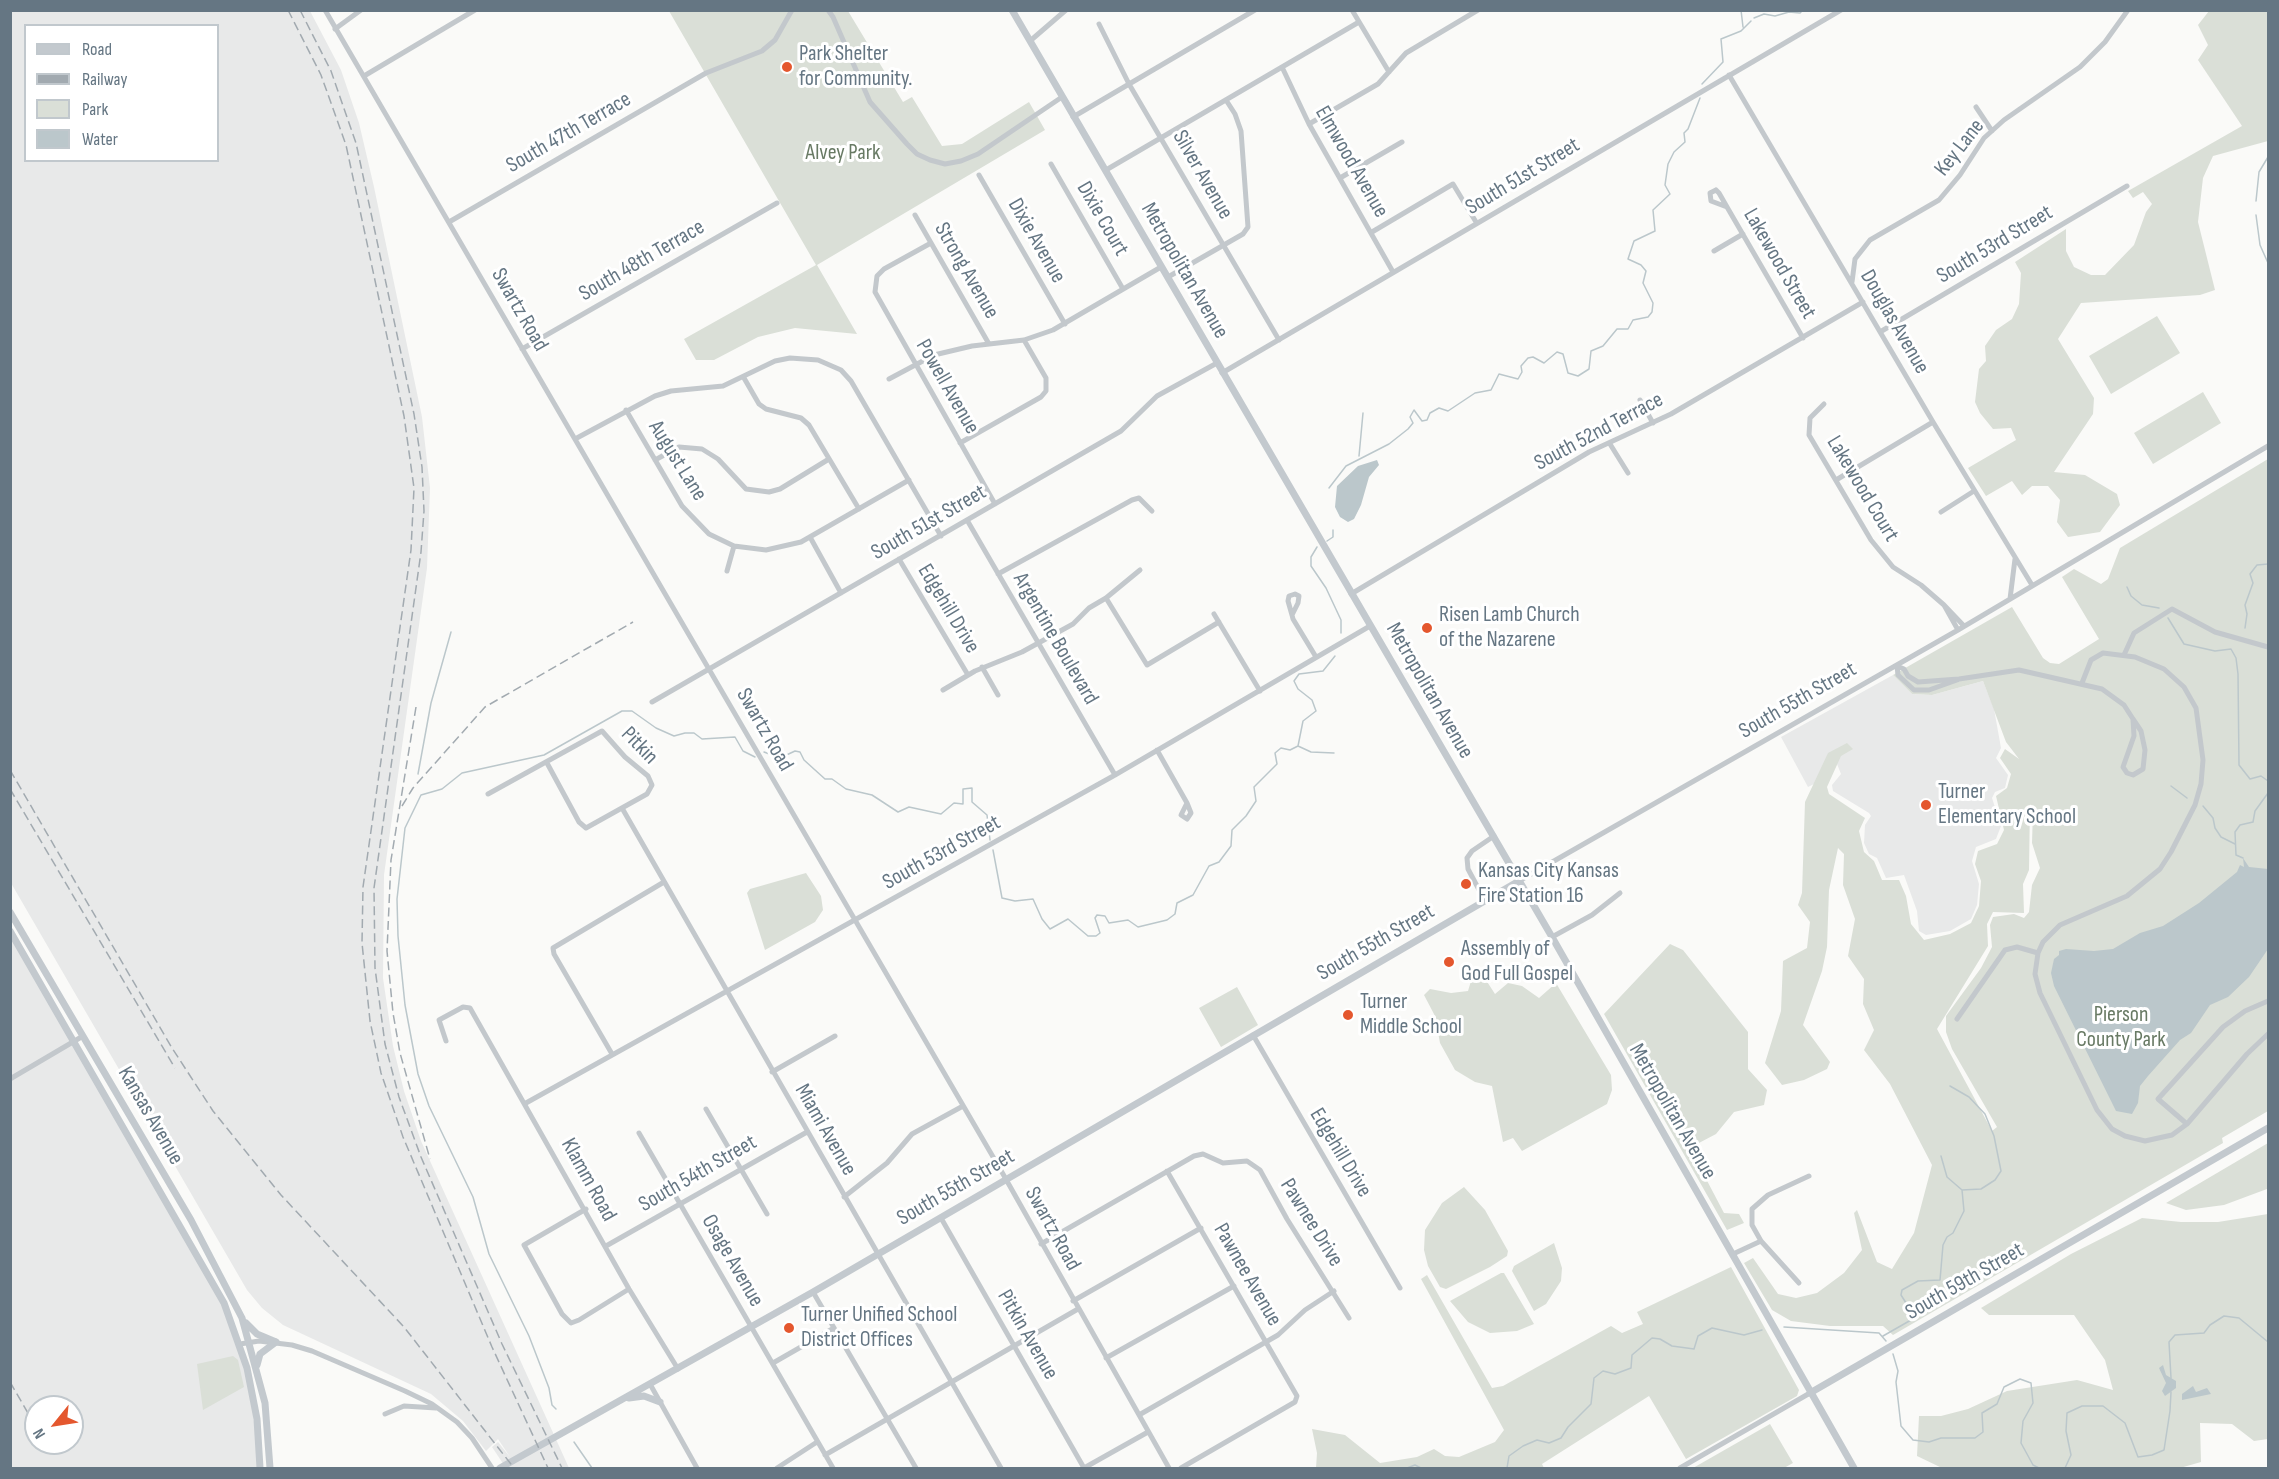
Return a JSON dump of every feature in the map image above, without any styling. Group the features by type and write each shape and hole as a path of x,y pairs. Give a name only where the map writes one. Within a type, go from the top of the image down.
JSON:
{"main road":[{"name":"Metropolitan Avenue","path":"1012,10 1494,836 1854,1468"},
{"name":"South 55th Street","path":"500,1468 813,1292 1519,881"},
{"name":"Kansas Avenue","path":"10,912 196,1230 242,1318 265,1403 270,1468"},
{"name":"Kansas Avenue","path":"10,931 209,1273 240,1344 257,1419 260,1468"},
{"name":"South 59th Street","path":"1810,1393 2268,1128"},
{"path":"242,1318 257,1334 276,1342"},
{"path":"257,1367 260,1354 276,1342"},
{"path":"624,1398 644,1396 660,1402"}],"street":[{"path":"335,29 362,10"},
{"path":"364,76 475,10"},
{"name":"South 47th Terrace","path":"449,222 706,73 762,51 775,40 792,10"},
{"path":"828,10 870,102 917,154 945,164 961,161 978,154 1062,97"},
{"path":"1030,41 1066,10"},
{"path":"1073,117 1255,10"},
{"path":"1352,10 1389,72"},
{"path":"1309,124 1378,84 1406,53 1478,10"},
{"name":"South 51st Street","path":"1222,372 1841,10"},
{"name":"Key Lane","path":"1852,282 1856,260 1870,240 1939,200 1992,131 2080,67 2105,42 2128,10"},
{"name":"Swartz Road","path":"327,11 335,29 1006,1179 1169,1468"},
{"path":"1106,170 1359,22"},
{"name":"Silver Avenue","path":"1099,24 1129,84 1279,340"},
{"name":"Elmwood Avenue","path":"1282,67 1309,124 1393,272"},
{"name":"Douglas Avenue","path":"1729,75 1933,423 2032,585"},
{"path":"1168,277 1243,234 1248,227 1240,131 1235,114 1226,100"},
{"path":"1976,107 1992,131"},
{"path":"1340,178 1402,142"},
{"name":"Dixie Court","path":"1051,164 1123,289"},
{"name":"Dixie Avenue","path":"979,175 1065,324"},
{"path":"1372,232 1453,184 1476,222"},
{"name":"South 53rd Street","path":"1880,332 2127,186"},
{"name":"South 48th Terrace","path":"522,349 777,203"},
{"name":"Lakewood Street","path":"1727,207 1803,338"},
{"name":"Strong Avenue","path":"915,215 989,344"},
{"path":"1714,251 1743,234"},
{"name":"Powell Avenue","path":"931,243 884,269 877,276 874,286 877,299 995,504"},
{"path":"889,379 915,364 953,349 1024,340 1065,324 1161,267"},
{"name":"South 52nd Terrace","path":"1352,594 1588,453 1653,423 1863,302"},
{"path":"960,443 1041,397 1046,391 1046,378 1024,340"},
{"path":"575,439 626,410 671,391 707,389 744,378 775,361 790,358 818,360 841,370 851,381 940,536"},
{"name":"South 51st Street","path":"652,702 1121,430 1157,396 1216,363"},
{"path":"744,378 759,404 766,409 801,418 816,435 859,509"},
{"path":"1640,400 1653,423"},
{"name":"Lakewood Court","path":"1824,405 1810,418 1809,435 1836,480 1885,559 1944,604 1961,628"},
{"name":"August Lane","path":"626,410 682,506 699,526 720,541 734,546"},
{"path":"1836,480 1933,423"},
{"path":"1610,444 1628,473"},
{"name":"South 55th Street","path":"1519,881 1896,666 2268,446"},
{"path":"655,460 679,447 702,449 718,459 746,489 769,492 829,459"},
{"path":"727,571 734,546 766,549 792,545 909,480"},
{"path":"1941,512 1974,491"},
{"path":"998,574 1132,500 1139,498 1152,511"},
{"name":"Argentine Boulevard","path":"967,520 1115,775"},
{"path":"810,537 841,593"},
{"path":"2010,599 2014,577 2014,557"},
{"name":"Edgehill Drive","path":"899,559 968,675"},
{"path":"944,690 982,667 1038,644 1073,624 1089,608 1106,598 1140,570"},
{"path":"1106,598 1147,665 1219,622"},
{"path":"2124,655 2134,633 2169,609 2180,611 2224,635 2268,647"},
{"path":"1214,614 1260,691"},
{"path":"1292,615 1316,657"},
{"name":"South 53rd Street","path":"526,1103 1115,775 1370,626"},
{"path":"2082,683 2091,660 2103,653 2124,655 2164,669 2184,687 2193,700 2202,735 2203,772 2199,794 2171,852 2153,876 2127,896 2060,925 2043,942 2038,953 2036,979 2046,1009 2093,1103 2108,1125 2125,1136 2145,1141 2172,1135 2187,1124 2247,1054 2268,1034"},
{"path":"1896,666 1898,675 1914,690 1929,690 1959,680 2019,670 2082,683 2110,694 2124,705 2141,731 2145,750 2143,769 2133,775 2127,773 2123,767 2134,736 2133,719"},
{"name":"Edgehill Drive","path":"982,667 999,694"},
{"name":"Pitkin","path":"547,763 602,730 625,757 648,776 652,785 648,794 622,808"},
{"path":"1157,750 1187,803"},
{"path":"488,794 547,763 585,828 622,808"},
{"name":"Miami Avenue","path":"622,808 1001,1468"},
{"path":"1485,901 1468,869 1467,858 1472,851 1494,836"},
{"path":"612,1054 554,954 553,948 664,882"},
{"path":"1552,937 1592,915 1620,893"},
{"path":"1957,1019 2005,950 2013,947 2038,953"},
{"path":"2187,1124 2158,1100 2223,1027 2245,1011 2268,1001"},
{"name":"Klamm Road","path":"446,1041 439,1024 440,1019 464,1007 470,1008 586,1209 629,1289 678,1368"},
{"name":"Edgehill Drive","path":"1253,1035 1400,1288"},
{"path":"10,1079 83,1036"},
{"path":"772,1072 835,1036"},
{"path":"844,1197 887,1163 912,1134 963,1106"},
{"path":"706,1109 767,1214"},
{"name":"South 54th Street","path":"606,1246 807,1132"},
{"name":"Osage Avenue","path":"639,1133 833,1468"},
{"name":"Pawnee Drive","path":"1041,1244 1194,1156 1203,1154 1223,1163 1247,1161 1260,1170 1287,1219 1349,1318"},
{"name":"Pawnee Avenue","path":"1167,1171 1297,1396 1295,1402 1181,1468"},
{"path":"1799,1283 1761,1241 1752,1225 1752,1209 1768,1195 1809,1176"},
{"path":"586,1209 524,1245 562,1314 571,1323 629,1289"},
{"name":"Pitkin Avenue","path":"941,1218 1084,1468"},
{"path":"1073,1301 1201,1228"},
{"path":"1733,1254 1761,1241"},
{"path":"1106,1358 1234,1286"},
{"path":"1139,1415 1267,1342 1334,1291"},
{"path":"813,1292 916,1468"},
{"path":"825,1455 1078,1309"},
{"path":"773,1363 834,1328"},
{"path":"240,1344 276,1342 312,1351 405,1390 438,1408 457,1422 472,1438 492,1468"},
{"path":"650,1384 697,1468"},
{"name":"South 59th Street","path":"1680,1468 1810,1393"},
{"path":"385,1414 404,1406 438,1408"},
{"path":"1084,1468 1148,1432"},
{"path":"777,1468 817,1442"}],"shaded area":[{"path":"10,11 310,11 341,70 359,123 374,187 422,417 430,488 427,568 384,875 383,978 393,1046 404,1091 421,1141 569,1468 506,1468 492,1447 498,1442 510,1457 498,1439 486,1451 463,1421 431,1394 283,1325 262,1308 247,1290 11,883"},
{"name":"Turner Elementary School","path":"1893,675 1912,694 1932,695 1983,681 1994,709 2001,748 1996,758 2008,775 2005,788 1995,792 1992,798 2001,826 1996,839 1976,847 1972,861 1979,884 1977,905 1971,919 1950,931 1926,935 1919,931 1917,911 1904,875 1886,878 1877,858 1869,854 1864,843 1865,825 1871,816 1833,791 1832,785 1841,774 1837,764 1826,778 1808,787 1781,737"},
{"path":"10,935 224,1303 247,1368 260,1468 11,1468"}],"green space":[{"name":"Alvey Park","path":"669,11 848,11 903,102 912,97 942,146 962,144 1029,102 1045,130 817,265 857,334 795,328 758,337 714,360 696,360 684,339 816,265"},
{"path":"2209,11 2268,11 2268,141 2213,156 2203,178 2198,222 2215,290 2200,295 2081,303 2058,339 2094,398 2093,414 2054,472 2085,475 2117,494 2120,505 2100,532 2068,537 2057,522 2060,500 2048,486 2032,486 2022,495 2012,481 1986,496 1968,468 2016,440 2011,428 1993,429 1980,413 1975,402 1979,369 1986,361 1985,346 1996,330 2012,319 2019,304 2021,273 2015,262 2066,229 2066,251 2074,267 2091,275 2105,275 2134,245 2146,212 2152,204 2143,192 2133,198 2128,191 2242,126 2198,60 2208,45 2198,25"},
{"path":"2157,316 2180,353 2111,394 2089,356"},
{"path":"2203,392 2221,423 2153,464 2134,433"},
{"name":"Pierson County Park","path":"2268,459 2268,1111 2222,1138 2223,1143 1893,1335 1883,1326 1830,1326 1791,1321 1772,1310 1744,1263 1753,1258 1778,1294 1796,1298 1817,1293 1844,1273 1862,1250 1854,1213 1857,1210 1877,1262 1892,1269 1914,1233 1932,1165 1890,1084 1864,1050 1874,1030 1863,1004 1864,979 1848,956 1855,919 1843,885 1844,854 1838,848 1829,890 1827,947 1822,971 1803,1025 1830,1062 1827,1069 1804,1080 1782,1085 1765,1063 1781,1011 1783,961 1807,948 1810,922 1798,905 1802,893 1805,802 1828,753 1847,743 1853,749 1841,756 1827,787 1829,794 1865,818 1859,831 1864,852 1874,861 1882,880 1899,880 1906,896 1911,924 1924,940 1950,934 1971,923 1979,906 1981,881 1975,864 1978,851 1997,844 2004,830 1996,796 2007,788 2011,774 2000,758 2005,749 2019,759 2006,742 1983,681 1932,695 1912,694 1893,675 2012,607 2043,658 2050,663 2059,664 2099,639 2062,577 2074,569 2101,584 2108,579 2120,548","holes":["2030,804 2033,811 2032,843 2040,868 2032,885 2029,912 2024,918 2014,914 1993,917 1990,925 1992,947 1981,968 1946,1016 1946,1032 1952,1049 1997,1127 1992,1131 1937,1029 1988,946 1987,924 1993,912 2024,913 2023,884 2029,870"]},
{"path":"806,873 821,896 823,910 815,922 765,950 747,893 750,889"},
{"path":"1670,944 1683,950 1748,1032 1748,1069 1767,1090 1764,1105 1734,1112 1716,1134 1697,1144 1693,1154 1724,1213 1739,1214 1744,1223 1727,1230 1604,1014"},
{"path":"1484,977 1495,994 1508,983 1522,986 1539,998 1556,983 1611,1075 1612,1090 1607,1104 1522,1151 1513,1138 1503,1142 1492,1086 1475,1082 1455,1070 1440,1043 1435,1016 1424,995 1430,989 1451,993 1468,991 1471,981"},
{"path":"1237,987 1258,1025 1221,1047 1199,1008"},
{"path":"2268,1143 2267,1189 2224,1205 2186,1210 2166,1203"},
{"path":"1464,1187 1485,1210 1508,1251 1507,1256 1490,1267 1446,1289 1440,1287 1428,1266 1424,1250 1425,1230 1442,1203"},
{"path":"2268,1214 2268,1439 2254,1441 2232,1424 2200,1423 2201,1462 2180,1468 1942,1468 1917,1456 1919,1416 1941,1416 1968,1409 2007,1391 2077,1380 2113,1390 2105,1360 2074,1315 1989,1315 1981,1308 2071,1254 2142,1218 2181,1222 2218,1222"},
{"path":"1554,1243 1562,1268 1561,1281 1546,1304 1534,1311 1512,1271 1514,1266"},
{"path":"1731,1267 1799,1390 1797,1396 1686,1459 1649,1396 1542,1464 1544,1468 1316,1468 1317,1453 1312,1429 1345,1435 1380,1463 1417,1457 1434,1449 1445,1456 1459,1457 1495,1442 1504,1430 1421,1279 1427,1275 1492,1388 1503,1386 1611,1326 1622,1333 1643,1324 1637,1312"},
{"path":"1504,1273 1534,1324 1517,1331 1490,1333 1468,1322 1450,1301"},
{"path":"233,1356 238,1360 244,1387 203,1410 197,1364"},
{"path":"1770,1424 1793,1463 1784,1468 1693,1468"}],"water":[{"path":"1377,460 1379,465 1369,477 1361,505 1354,519 1348,522 1340,517 1335,507 1337,486 1358,466"},
{"path":"2243,858 2249,867 2268,869 2268,949 2249,977 2228,997 2210,1005 2191,1033 2180,1040 2148,1076 2140,1086 2138,1103 2132,1114 2116,1111 2054,986 2051,973 2054,959 2059,955 2059,951 2066,949 2094,951 2113,949 2140,933 2163,926 2199,903 2237,872 2240,865 2244,867"},
{"path":"2163,1365 2166,1375 2176,1381 2176,1388 2165,1396 2162,1391 2166,1383 2159,1368"},
{"path":"2193,1386 2196,1392 2207,1388 2211,1394 2182,1400 2182,1394"}],"waterway":[{"path":"1741,10 1743,27"},
{"path":"1754,18 1764,14 1775,16 1789,12 1800,13 1803,10"},
{"path":"1702,84 1723,62 1721,39 1741,31 1751,21"},
{"path":"1329,488 1346,466 1389,444 1408,429 1413,423 1410,417 1414,410 1422,421 1427,420 1430,413 1439,408 1448,411 1475,393 1491,390 1499,374 1518,379 1522,372 1521,366 1528,358 1533,357 1544,363 1557,352 1563,354 1568,373 1578,376 1589,369 1591,351 1603,346 1617,329 1628,329 1633,320 1648,317 1652,312 1653,303 1643,283 1646,271 1641,265 1628,259 1634,241 1655,231 1653,210 1670,194 1665,185 1668,164 1674,152 1685,142 1684,133 1688,129 1700,98"},
{"path":"2256,201 2259,172 2268,157"},
{"path":"2256,215 2260,245 2268,263"},
{"path":"1359,456 1363,413"},
{"path":"1327,541 1333,537 1333,530"},
{"path":"1317,547 1311,557 1311,566 1326,588 1341,620 1341,633"},
{"path":"2245,628 2247,614 2245,605 2253,583 2250,574 2257,565 2268,564"},
{"path":"2127,587 2131,596 2142,605 2159,608"},
{"path":"2168,618 2184,644 2215,651 2231,649 2236,658 2238,674 2239,765 2250,779 2261,776 2268,781"},
{"path":"418,774 431,703 451,632"},
{"path":"993,850 1002,898 1015,901 1033,899 1042,919 1050,929 1068,919 1088,936 1096,936 1100,933 1095,918 1097,915 1105,916 1109,923 1128,920 1138,927 1167,920 1175,914 1177,903 1193,895 1209,866 1219,862 1231,846 1232,830 1246,816 1256,801 1254,787 1277,764 1275,753 1281,748 1290,750 1298,746 1303,721 1316,711 1312,700 1298,689 1294,681 1299,674 1323,671 1335,656"},
{"path":"556,1409 552,1405 549,1388 529,1336 489,1254 473,1197 429,1106 418,1074 405,1005 398,936 397,899 405,828 421,795 442,789 462,773 544,755 622,711 632,711 656,728 674,736 694,733 702,739 735,737 743,751 755,757"},
{"path":"1298,746 1311,752 1334,753"},
{"path":"764,752 780,758 795,751 800,752 804,760 825,779 832,779 846,789 872,795 898,812 909,807 941,814 954,803 963,804 963,789 972,788 972,802 987,815 990,840"},
{"path":"2171,786 2187,798"},
{"path":"2243,858 2236,855 2235,832 2240,825 2253,822 2255,811 2268,793"},
{"path":"2203,806 2213,818 2215,828 2221,837 2235,844"},
{"path":"1950,1086 1969,1097 1985,1114 1994,1136 2001,1171 1995,1180 1981,1189 1962,1190"},
{"path":"1883,1336 1911,1320 1913,1314 1901,1295 1902,1290 1918,1281 1940,1280 1943,1245 1947,1237 1953,1233 1964,1211 1962,1190 1947,1177 1941,1156"},
{"path":"2171,1378 2169,1342 2175,1335 2204,1333 2210,1325 2224,1316 2239,1318 2268,1342"},
{"path":"1784,1327 1879,1333 1886,1341"},
{"path":"1507,1468 1509,1456 1523,1446 1537,1440 1549,1443 1561,1438 1568,1427 1591,1404 1594,1378 1603,1371 1615,1374 1631,1368 1632,1355 1652,1338 1660,1339 1672,1346 1694,1349 1698,1336 1712,1328 1744,1335 1762,1330"},
{"path":"1893,1354 1898,1371 1896,1382 1901,1426 1913,1440 1929,1442 1941,1438 1975,1438 1983,1432 1982,1413 1997,1404 2004,1387 2020,1379 2031,1383 2033,1403 2023,1421 2021,1443 2033,1465 2039,1468"},
{"path":"2065,1468 2071,1455 2066,1431 2067,1413 2082,1406 2103,1406 2125,1423 2138,1457 2152,1455 2164,1450 2171,1392"},
{"path":"574,1442 592,1468"},
{"path":"1407,1468 1415,1465 1421,1468"},
{"path":"1340,1468 1360,1468"}],"railway":[{"path":"288,10 321,75 346,145 404,416 414,488 411,550 363,887 362,943 370,1021 381,1073 403,1137 492,1347 548,1468"},
{"path":"300,10 331,71 356,143 414,414 422,467 424,511 421,552 374,888 375,968 385,1044 399,1097 421,1157 502,1344 562,1468"},
{"path":"402,806 413,788 485,707 633,622"},
{"path":"416,707 391,860 387,951 393,1013 400,1053 430,1159"},
{"path":"10,770 172,1048 213,1111 281,1195 404,1327 514,1468"},
{"path":"10,789 175,1068"},
{"path":"10,1382 24,1406"}],"place":[{"name":"Park Shelter for Community.","path":"787,67"},
{"name":"Risen Lamb Church of the Nazarene","path":"1427,628"},
{"name":"Turner Elementary School","path":"1926,805"},
{"name":"Kansas City Kansas Fire Station 16","path":"1466,884"},
{"name":"Assembly of God Full Gospel","path":"1449,962"},
{"name":"Turner Middle School","path":"1348,1015"},
{"name":"Turner Unified School District Offices","path":"789,1328"}]}
